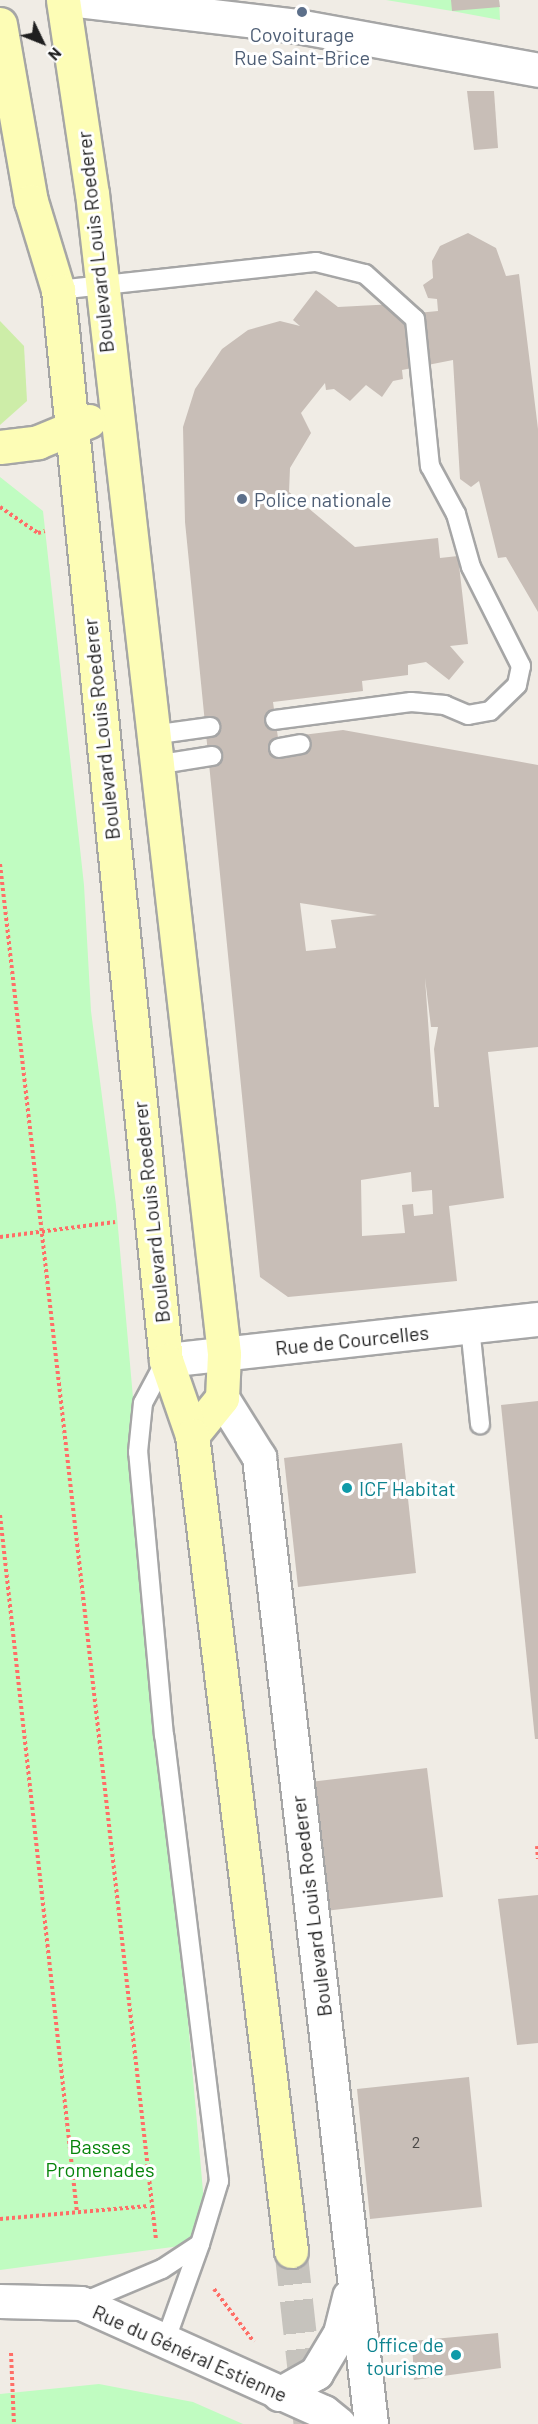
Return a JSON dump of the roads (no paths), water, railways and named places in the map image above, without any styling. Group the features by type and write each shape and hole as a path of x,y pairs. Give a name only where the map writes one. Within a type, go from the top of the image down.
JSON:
{"main road":[{"name":"Boulevard Louis Roederer","path":"63,0 92,193 99,285 224,1354 222,1398"},
{"name":"Boulevard Louis Roederer","path":"0,24 31,201 58,290 166,1360 192,1435 291,2252"},
{"path":"0,447 38,442 71,427 114,412"},
{"path":"192,1435 222,1398"}],"street":[{"path":"77,0 297,26 538,70"},
{"name":"Rue de Courcelles","path":"166,1360 538,1319"},
{"name":"Boulevard Louis Roederer","path":"222,1398 259,1457 371,2424"},
{"path":"267,2388 316,2373 340,2333 354,2278"},
{"name":"Rue du Général Estienne","path":"0,2301 81,2303 267,2388 339,2424"}],"lane":[{"path":"58,290 316,262 365,274 415,320 430,466 456,514 471,567 521,666 517,686 490,711 468,715 445,705 411,702 276,720"},
{"path":"153,750 210,728"},
{"path":"279,748 300,744"},
{"path":"153,750 213,756"},
{"path":"470,1326 480,1424"},
{"path":"165,2342 186,2262 200,2244 219,2181 164,1736 138,1452 143,1403 166,1360"},
{"path":"81,2303 186,2262"}],"tunnel":[{"path":"291,2251 310,2424"}],"place":[{"name":"Covoiturage Rue Saint-Brice","path":"302,12"},
{"name":"Police nationale","path":"242,499"},
{"name":"ICF Habitat","path":"347,1488"},
{"name":"Office de tourisme","path":"456,2355"}],"park label":[{"name":"Basses Promenades","path":"100,2158"}]}
